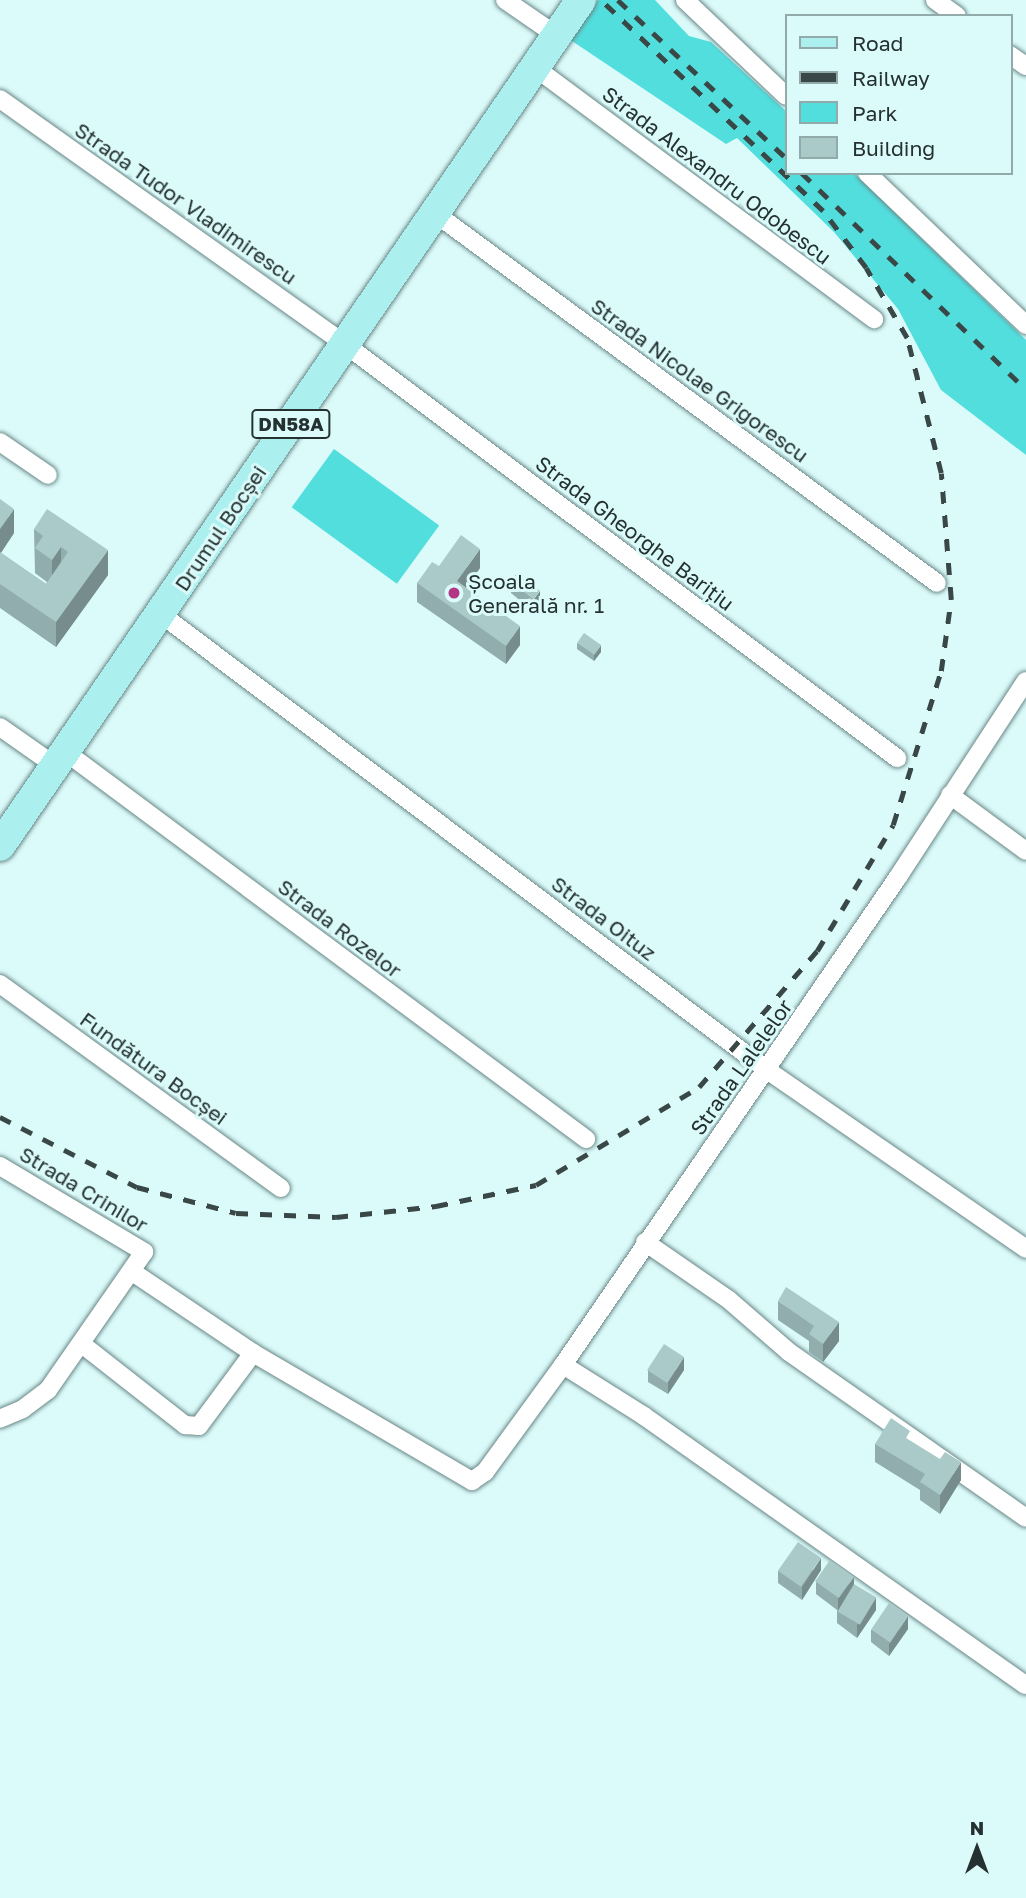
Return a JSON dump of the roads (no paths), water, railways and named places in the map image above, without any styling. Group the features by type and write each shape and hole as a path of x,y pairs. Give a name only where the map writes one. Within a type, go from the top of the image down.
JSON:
{"main road":[{"name":"Drumul Bocșei","path":"0,846 162,615 436,214 533,66 581,0"}],"street":[{"path":"505,0 556,35"},
{"path":"685,0 785,95"},
{"path":"935,0 954,14"},
{"name":"Strada Alexandru Odobescu","path":"533,66 874,319"},
{"name":"Strada Tudor Vladimirescu","path":"0,99 346,345"},
{"path":"869,175 1026,325"},
{"name":"Strada Nicolae Grigorescu","path":"436,214 937,583"},
{"name":"Strada Gheorghe Barițiu","path":"346,345 897,758"},
{"path":"0,442 48,475"},
{"name":"Strada Oituz","path":"162,615 767,1070 1026,1249"},
{"name":"Strada Lalelelor","path":"253,1353 463,1478 472,1481 484,1473 563,1366 645,1242 767,1070 1026,681"},
{"name":"Strada Rozelor","path":"0,727 62,760 586,1139"},
{"path":"950,795 1026,851"},
{"name":"Fundătura Bocșei","path":"0,984 281,1188"},
{"name":"Strada Crinilor","path":"0,1166 144,1252 134,1273"},
{"path":"645,1242 729,1300 789,1352 1026,1518"},
{"path":"0,1419 23,1409 48,1390 134,1273 253,1353 199,1426 186,1425 83,1345"},
{"path":"563,1366 644,1416 1026,1685"}],"railway":[{"path":"601,0 785,175"},
{"path":"618,0 785,157"},
{"path":"0,1117 137,1187 236,1213 336,1217 436,1206 536,1185 699,1087 817,951 893,825 941,671 951,599 941,473 907,338 866,268 823,211 785,175"},
{"path":"804,175 1026,389"}],"place":[{"name":"Școala Generală nr. 1","path":"454,593"}]}
